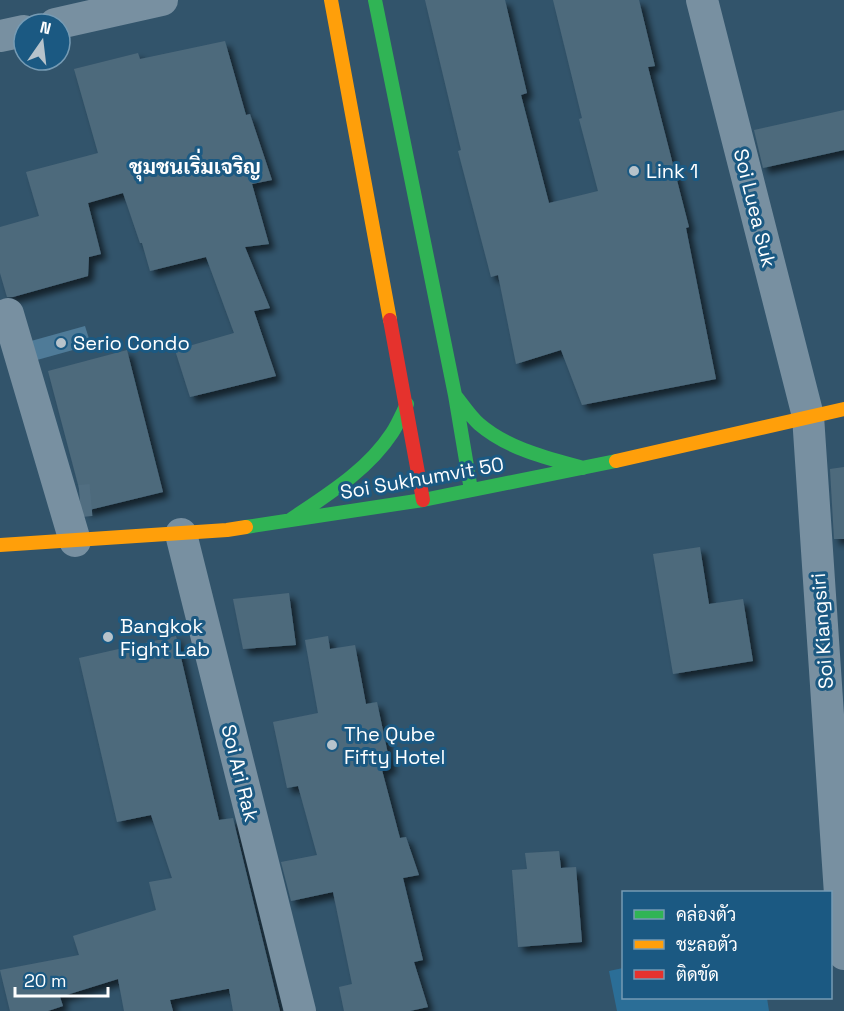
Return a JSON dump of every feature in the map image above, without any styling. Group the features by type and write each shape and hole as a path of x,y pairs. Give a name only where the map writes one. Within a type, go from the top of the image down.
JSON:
{"main road":[{"path":"331,0 423,500"},
{"path":"375,0 455,395 471,490"},
{"path":"455,395 480,425 497,436 542,456 583,468"},
{"path":"290,520 359,470 379,450 393,431 407,404"},
{"name":"Soi Sukhumvit 50","path":"0,545 227,530 423,500 583,468 844,409"}],"street":[{"path":"72,20 162,0"},
{"name":"Soi Luea Suk","path":"702,0 808,416"},
{"path":"8,314 72,503 75,541"},
{"name":"Soi Kiangsiri","path":"808,416 844,954"},
{"name":"Soi Ari Rak","path":"181,534 300,1011"}],"shaded area":[{"name":"Serio Condo","path":"85,326 91,345 37,360 31,341"},
{"path":"622,968 622,999 767,999 769,1011 617,1011 609,971"}],"building":[{"path":"425,0 505,0 527,93 521,95 549,203 598,191 579,119 582,118 553,0 639,0 655,66 648,67 689,227 686,228 716,379 582,405 561,350 516,364 498,275 491,277 458,151 461,150"},
{"path":"225,41 246,115 250,114 272,180 252,184 269,244 245,247 270,308 254,311 276,376 190,397 175,350 234,333 206,257 150,271 123,193 88,203 101,254 89,257 88,276 7,297 0,273 0,227 39,216 26,172 98,153 74,69 138,53 140,59"},
{"path":"844,110 844,150 763,168 754,130"},
{"path":"127,350 163,492 85,511 48,371"},
{"path":"844,467 844,539 834,539 830,469"},
{"path":"700,547 709,604 743,599 753,661 673,674 653,554"},
{"path":"289,593 296,645 243,649 233,599"},
{"path":"176,636 219,820 233,818 280,1011 233,1011 229,989 227,989 170,1000 173,1011 124,1011 118,979 60,997 63,1006 48,1011 10,1011 0,970 79,955 73,936 156,910 149,882 172,878 151,815 117,822 79,658"},
{"path":"328,636 330,649 355,645 366,704 377,702 391,768 382,770 400,838 406,837 419,875 403,878 423,960 414,962 428,1007 410,1011 344,1011 339,987 352,984 333,892 291,901 281,862 317,855 298,786 287,788 273,722 318,713 305,640"},
{"path":"559,851 561,868 576,867 582,942 518,947 512,870 527,869 525,853"}],"tunnel":[{"path":"80,501 91,500"}],"traffic: fast":[{"path":"375,0 455,395 471,490"},
{"path":"455,395 479,424 502,440 528,452 583,468"},
{"path":"290,520 346,481 371,459 392,433 407,404"},
{"path":"246,527 423,500 616,461"}],"traffic: slow":[{"path":"331,0 390,320"},
{"path":"616,461 844,409"},
{"path":"0,545 246,527"}],"traffic: jam":[{"path":"390,320 423,500"}],"place":[{"name":"Link 1","path":"634,171"},
{"name":"Serio Condo","path":"61,343"},
{"name":"Bangkok Fight Lab","path":"108,637"},
{"name":"The Qube Fifty Hotel","path":"332,745"}],"district":[{"name":"ชุมชนเริ่มเจริญ","path":"195,167"}]}
